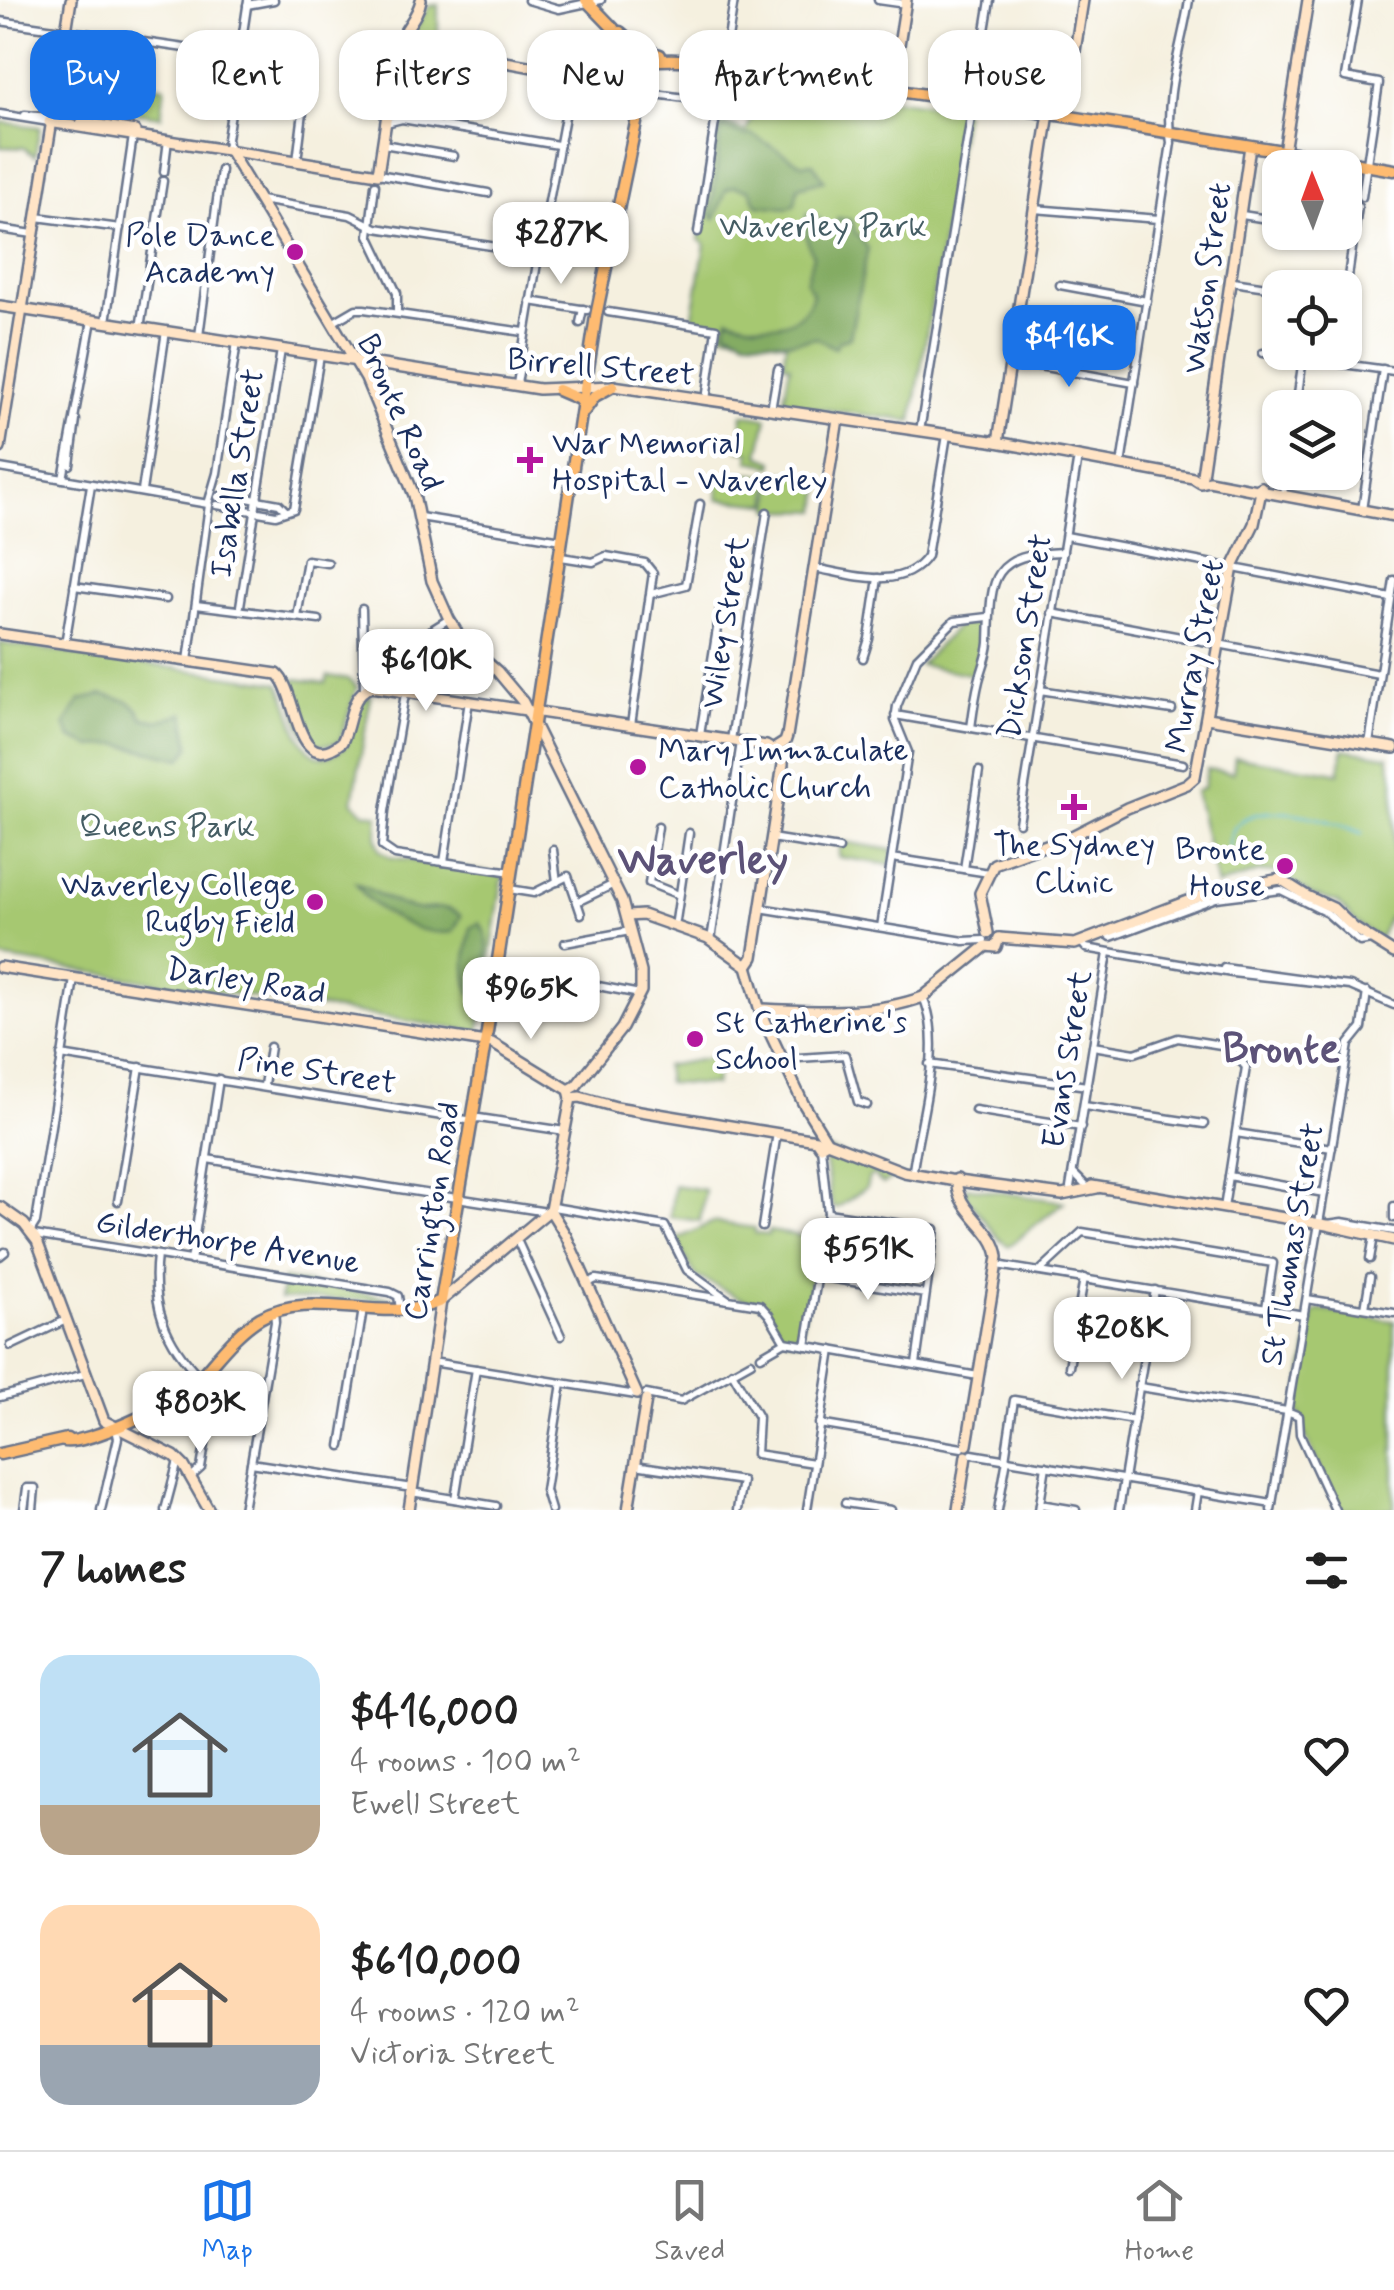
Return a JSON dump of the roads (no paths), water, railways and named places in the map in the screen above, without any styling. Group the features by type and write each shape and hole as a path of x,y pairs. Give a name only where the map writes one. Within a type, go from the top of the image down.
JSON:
{"main road":[{"path":"66,30 71,0"},
{"path":"405,30 418,13 422,0"},
{"path":"1078,30 1083,0"},
{"path":"1284,150 1308,0"},
{"path":"592,1 616,30"},
{"path":"902,30 906,2"},
{"path":"659,54 678,60"},
{"path":"659,60 678,60"},
{"path":"1081,118 1273,150"},
{"path":"50,120 147,136"},
{"path":"50,120 121,127 168,140 378,174 386,120"},
{"path":"0,448 50,120"},
{"name":"Carrington Road","path":"408,1510 606,262 637,120"},
{"path":"998,442 1048,120"},
{"name":"Watson Street","path":"1201,478 1233,282 1250,146"},
{"name":"Bronte Road","path":"228,150 368,384 420,517 432,581 449,619 533,714 614,884 642,976 640,994"},
{"path":"1362,164 1394,170"},
{"name":"Birrell Street","path":"0,306 558,390 613,386 998,442 1394,516"},
{"path":"368,384 370,374 380,364"},
{"path":"558,390 576,397 584,409 595,396 613,386"},
{"path":"774,748 786,742 838,419"},
{"name":"Murray Street","path":"988,873 1002,860 1074,836 1127,808 1190,782 1199,766 1233,567 1254,524 1260,493"},
{"path":"0,634 281,676 301,734 306,743 320,750 329,750 342,742 356,698 371,687 774,748 782,752 783,758 753,957 747,966"},
{"path":"1207,718 1394,748"},
{"path":"530,753 548,749"},
{"path":"765,1012 849,1012 923,997 976,955 986,940 980,893 988,873"},
{"path":"986,940 996,947 999,938 1080,942 1206,894 1280,879 1333,908 1371,940 1394,953"},
{"path":"626,916 638,914 711,940 747,966 783,1059 821,1141"},
{"path":"698,936 738,964 754,985"},
{"name":"Darley Road","path":"0,967 485,1042 528,1063 574,1093 608,1106 821,1141 896,1169"},
{"path":"0,1454 117,1433 186,1393 246,1328 274,1311 302,1307 417,1310 458,1290 550,1210 574,1093 618,1034 640,994"},
{"path":"896,1169 956,1179"},
{"path":"896,1169 1046,1192 1097,1188"},
{"path":"956,1179 958,1196 997,1249 958,1510"},
{"path":"1071,1191 1086,1185 1323,1224 1394,1240"},
{"path":"0,1206 32,1233 101,1416 117,1433 179,1460 209,1510"},
{"path":"550,1210 643,1397 628,1510"},
{"path":"444,1278 450,1288 458,1290"}],"street":[{"path":"243,30 248,3 274,0"},
{"path":"528,0 559,10 592,1"},
{"path":"728,30 734,0"},
{"path":"878,0 906,2"},
{"path":"985,30 990,0"},
{"path":"1121,465 1171,142 1177,60 1189,0"},
{"path":"1358,0 1346,77 1379,83 1362,197"},
{"path":"0,20 66,30"},
{"path":"0,114 30,117"},
{"path":"228,150 231,120"},
{"path":"297,161 302,120"},
{"path":"386,123 398,120"},
{"path":"408,120 558,145"},
{"path":"517,384 563,120"},
{"path":"698,232 714,120"},
{"path":"920,431 970,120"},
{"path":"106,322 133,136"},
{"path":"140,328 168,140"},
{"path":"383,144 454,156"},
{"path":"199,336 221,170"},
{"path":"378,174 488,194"},
{"path":"375,186 370,241 397,293 397,312"},
{"path":"259,200 350,215 369,225 606,262"},
{"path":"1034,209 1159,220"},
{"path":"1242,215 1262,219"},
{"path":"35,217 120,228"},
{"path":"545,220 601,229"},
{"path":"0,229 32,234"},
{"path":"1233,282 1262,286"},
{"path":"1060,286 1147,301"},
{"path":"530,301 585,309 580,323"},
{"path":"332,323 356,309 524,332"},
{"path":"608,312 716,329 706,400"},
{"path":"70,465 92,320"},
{"path":"142,491 166,332"},
{"path":"188,661 237,342"},
{"name":"Isabella Street","path":"240,606 281,348"},
{"path":"0,468 90,485 213,501 276,515 294,508 320,354"},
{"path":"1011,361 1134,383"},
{"path":"1362,366 1394,371"},
{"path":"771,410 778,368"},
{"path":"1362,510 1383,370"},
{"path":"63,479 76,419"},
{"path":"814,568 892,579 920,564 926,556 947,435"},
{"name":"Dickson Street","path":"1020,822 1078,457"},
{"path":"66,644 90,485"},
{"path":"1283,494 1284,490"},
{"path":"213,501 225,494 282,505 285,510"},
{"path":"651,594 686,585 700,504"},
{"name":"Wiley Street","path":"711,940 738,778 736,741 767,512"},
{"path":"420,517 564,540"},
{"path":"1066,536 1391,598"},
{"path":"970,728 989,645 992,587 1007,565 1030,554 1063,552"},
{"path":"561,557 593,562 606,556 645,563 654,573 631,725"},
{"path":"297,617 307,560 328,563"},
{"path":"862,658 869,639 878,578"},
{"path":"1369,744 1394,580"},
{"path":"74,586 166,599"},
{"path":"196,604 318,620"},
{"path":"362,610 364,689"},
{"path":"700,735 720,610"},
{"path":"1052,613 1383,670"},
{"path":"881,927 908,752 895,714 917,658 956,620 988,617"},
{"path":"449,619 414,641 381,840 389,853 512,872"},
{"path":"1040,690 1172,710"},
{"path":"444,862 469,701"},
{"path":"895,714 1183,764"},
{"path":"964,869 979,772"},
{"path":"658,828 649,883 679,895"},
{"path":"674,927 689,833"},
{"path":"771,838 839,850"},
{"path":"553,850 557,882"},
{"path":"892,858 988,873"},
{"path":"509,890 534,893 568,876 580,914"},
{"path":"577,902 614,884"},
{"path":"760,908 964,941 986,940"},
{"path":"564,943 630,930"},
{"path":"964,941 974,947 976,955"},
{"path":"1080,942 1086,948 1108,953 1330,983 1367,992 1394,1005"},
{"name":"Evans Street","path":"1071,1191 1108,953"},
{"path":"32,1233 74,979"},
{"path":"582,983 640,994"},
{"name":"St Thomas Street","path":"1272,1507 1323,1224 1324,1193 1349,1044 1362,1028 1367,992"},
{"path":"913,1170 934,1038 931,1014 923,997"},
{"path":"1094,1046 1135,1053 1178,1038 1231,1049 1246,1067 1224,1209"},
{"path":"264,1086 270,1047"},
{"name":"Pine Street","path":"62,1054 565,1131"},
{"path":"783,1059 846,1055 858,1102 867,1105"},
{"path":"930,1064 1087,1086"},
{"path":"118,1201 140,1067"},
{"path":"191,1261 219,1079"},
{"path":"1084,1106 1204,1124"},
{"path":"974,1110 1081,1127"},
{"path":"1236,1132 1332,1148"},
{"path":"762,1227 776,1134"},
{"path":"806,1346 828,1213 821,1141"},
{"path":"207,1160 664,1226 687,1270 724,1293 728,1300"},
{"name":"Evans Street","path":"1074,1173 1086,1185"},
{"path":"1229,1176 1324,1193"},
{"path":"1394,1206 1394,1218"},
{"path":"828,1213 936,1228 916,1364"},
{"path":"1323,1224 1342,1222 1394,1231"},
{"path":"1040,1271 1082,1232 1101,1235 1272,1264 1266,1308"},
{"name":"Gilderthorpe Avenue","path":"32,1233 390,1292 398,1296 400,1310"},
{"path":"1370,1259 1374,1235"},
{"path":"517,1240 561,1336"},
{"path":"158,1255 156,1290 162,1324 178,1354 215,1378 201,1468 191,1478"},
{"path":"997,1265 1304,1315"},
{"path":"817,1276 926,1294"},
{"path":"1364,1308 1370,1277"},
{"path":"1069,1367 1084,1278"},
{"path":"588,1282 596,1279 764,1308 786,1342"},
{"path":"1120,1510 1154,1290"},
{"path":"1307,1299 1394,1313"},
{"path":"341,1446 363,1309"},
{"path":"243,1510 276,1322 274,1311"},
{"path":"11,1346 66,1320"},
{"path":"1074,1340 1146,1350"},
{"path":"761,1356 786,1342 979,1376"},
{"path":"807,1510 832,1350"},
{"path":"432,1362 681,1401 752,1362"},
{"path":"455,1499 476,1369"},
{"path":"732,1372 758,1417 754,1452 814,1463"},
{"path":"0,1396 85,1374"},
{"path":"551,1510 544,1490 562,1383"},
{"path":"1140,1388 1300,1416 1300,1434 1334,1510"},
{"path":"998,1510 1014,1400 1134,1420"},
{"path":"820,1424 1272,1507"},
{"path":"101,1510 117,1433"},
{"path":"165,1510 179,1460"},
{"path":"251,1463 412,1490 481,1507 496,1506"},
{"path":"636,1465 742,1481 737,1510"},
{"path":"1046,1466 1040,1507 1076,1510"},
{"path":"24,1510 27,1488 35,1488 33,1510"},
{"path":"1195,1510 1198,1491"},
{"path":"845,1503 891,1510"}],"waterway":[{"path":"73,467 76,479"},
{"path":"1229,847 1234,829 1246,818 1264,813 1306,816 1362,833"}],"place":[{"name":"Pole Dance Academy","path":"295,252"},
{"name":"War Memorial Hospital - Waverley","path":"530,460"},
{"name":"Mary Immaculate Catholic Church","path":"638,767"},
{"name":"The Sydney Clinic","path":"1074,807"},
{"name":"Bronte House","path":"1285,866"},
{"name":"Waverley College Rugby Field","path":"315,902"},
{"name":"St Catherine's School","path":"695,1039"}],"district":[{"name":"Waverley","path":"703,858"},
{"name":"Bronte","path":"1281,1047"}],"park label":[{"name":"Waverley Park","path":"823,225"},
{"name":"Queens Park","path":"167,825"}]}
